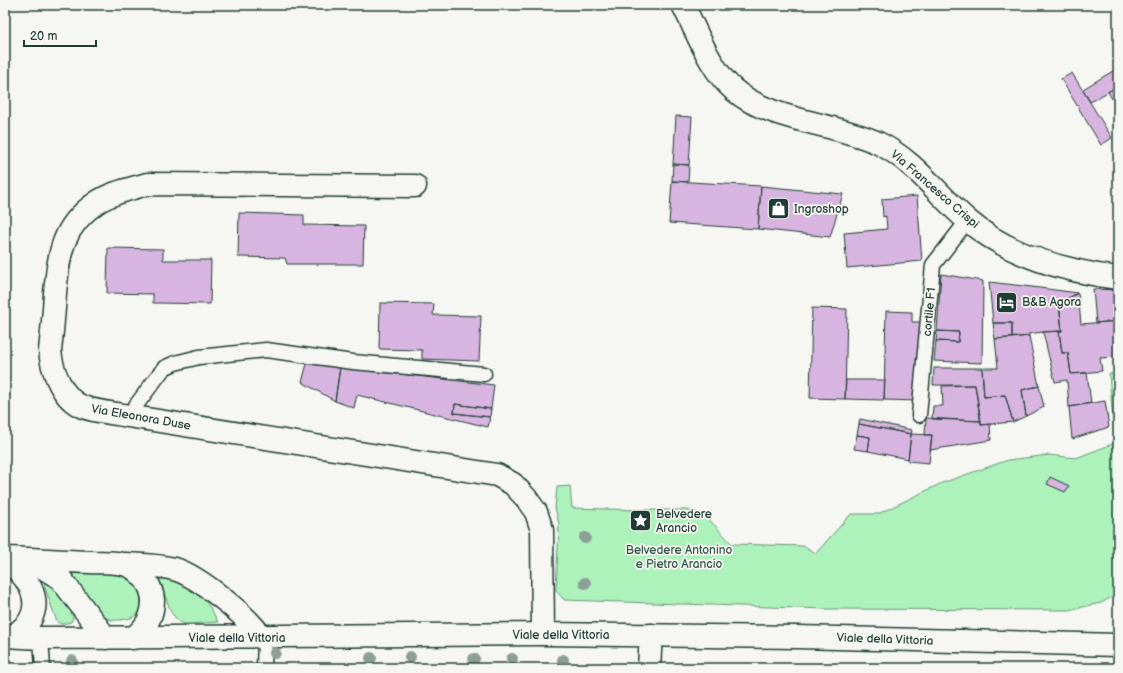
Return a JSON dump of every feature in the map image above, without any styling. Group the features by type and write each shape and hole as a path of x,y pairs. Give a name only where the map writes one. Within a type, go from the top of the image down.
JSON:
{"street":[{"name":"Via Francesco Crispi","path":"683,5 719,74 734,90 754,103 776,112 851,133 878,143 889,149 902,157 968,220 994,238 1033,257 1056,266 1087,274 1118,278"},
{"name":"Via Eleonora Duse","path":"415,186 147,184 114,194 96,203 78,218 67,234 60,253 50,351 52,367 60,385 68,395 81,406 128,416 489,474 505,479 526,498 536,512 542,530 543,634"},
{"path":"5,558 163,567 189,574 231,605 255,626 263,638"},
{"path":"29,559 60,578 106,638"},
{"path":"5,561 23,574 33,594 35,605 30,621 10,636"},
{"path":"120,564 129,566 145,579 153,598 151,617 146,625 133,638"},
{"name":"Viale della Vittoria","path":"10,636 41,638 263,638 543,634 798,637 1118,645"},
{"path":"649,668 651,636"}],"lane":[{"name":"cortile F1","path":"919,415 933,265 968,220"},
{"path":"128,416 164,368 174,363 199,357 266,350 353,362 484,374"},
{"path":"41,638 43,668"},
{"path":"263,638 264,668"}],"green space":[{"name":"Belvedere Antonino e Pietro Arancio","path":"1118,373 1118,594 1101,603 1069,610 827,609 564,600 556,590 559,524 555,508 557,487 570,486 572,508 687,510 705,515 732,544 803,546 816,553 851,514 878,514 942,483 1008,460 1049,455 1076,458 1115,443 1109,374"},
{"path":"64,569 97,569 119,573 128,578 135,585 140,595 141,606 139,613 131,618 120,620 111,620 100,615"},
{"path":"163,573 196,591 207,603 218,622 185,624 179,622 171,612 157,574"},
{"path":"46,582 59,593 66,602 72,613 73,618 71,622 62,624 57,622 44,585"}],"building":[{"path":"1118,68 1118,86 1090,102 1083,89"},
{"path":"1072,73 1112,138 1101,145 1061,79"},
{"path":"1118,86 1118,109 1108,92"},
{"path":"676,116 692,117 689,165 673,164"},
{"path":"673,164 689,165 688,182 672,181"},
{"path":"672,181 761,186 758,229 669,223"},
{"path":"761,186 843,194 830,237 758,229"},
{"path":"917,196 922,261 847,268 844,233 887,229 886,216 883,217 882,199"},
{"path":"239,213 304,215 304,225 364,226 363,264 287,264 285,258 238,257"},
{"path":"108,248 163,249 163,260 211,260 210,304 153,303 153,294 107,293"},
{"path":"941,274 983,281 982,363 934,361 936,341 958,342 959,332 937,331"},
{"path":"989,282 1078,293 1059,303 1062,331 1028,334 1029,336 1012,338 1012,323 993,323"},
{"path":"1093,289 1118,290 1118,321 1096,323"},
{"path":"1078,293 1081,324 1118,321 1118,357 1100,358 1102,371 1071,374 1068,353 1062,353 1059,331 1062,331 1059,303"},
{"path":"380,303 434,304 433,315 481,316 479,361 422,359 422,350 379,349"},
{"path":"812,308 847,309 845,399 810,398"},
{"path":"886,311 912,312 912,322 921,322 919,401 884,400"},
{"path":"993,323 1012,323 1012,338 995,339"},
{"path":"937,331 959,332 958,342 936,341"},
{"path":"1059,331 1062,353 1068,353 1071,374 1087,373 1091,403 1069,407 1067,380 1055,382 1043,332"},
{"path":"1029,336 1039,386 1022,390 1026,416 1013,422 1005,395 984,397 982,368 998,368 995,339"},
{"path":"308,360 340,367 335,401 302,382"},
{"path":"340,367 494,385 491,409 455,404 454,413 490,417 488,427 357,395 354,408 335,401"},
{"path":"934,368 982,368 984,397 1005,395 1013,422 981,425 975,385 933,385"},
{"path":"846,380 885,380 884,400 845,399"},
{"path":"975,385 981,421 932,419 933,406 943,406 942,386"},
{"path":"1039,386 1044,407 1026,416 1022,390"},
{"path":"1105,401 1109,427 1072,439 1069,407"},
{"path":"455,404 491,409 490,417 454,413"},
{"path":"926,418 981,421 981,425 990,424 991,440 930,450 932,435 925,435"},
{"path":"860,419 912,430 911,434 859,424"},
{"path":"859,424 911,434 908,459 868,451 870,437 857,435"},
{"path":"911,434 932,435 929,463 908,461"},
{"path":"857,435 870,437 868,451 854,449"},
{"path":"1050,477 1069,486 1065,492 1047,484"}],"place":[{"name":"Ingroshop","path":"779,209"},
{"name":"B&B Agora","path":"1007,302"},
{"name":"Belvedere Arancio","path":"641,521"}]}
